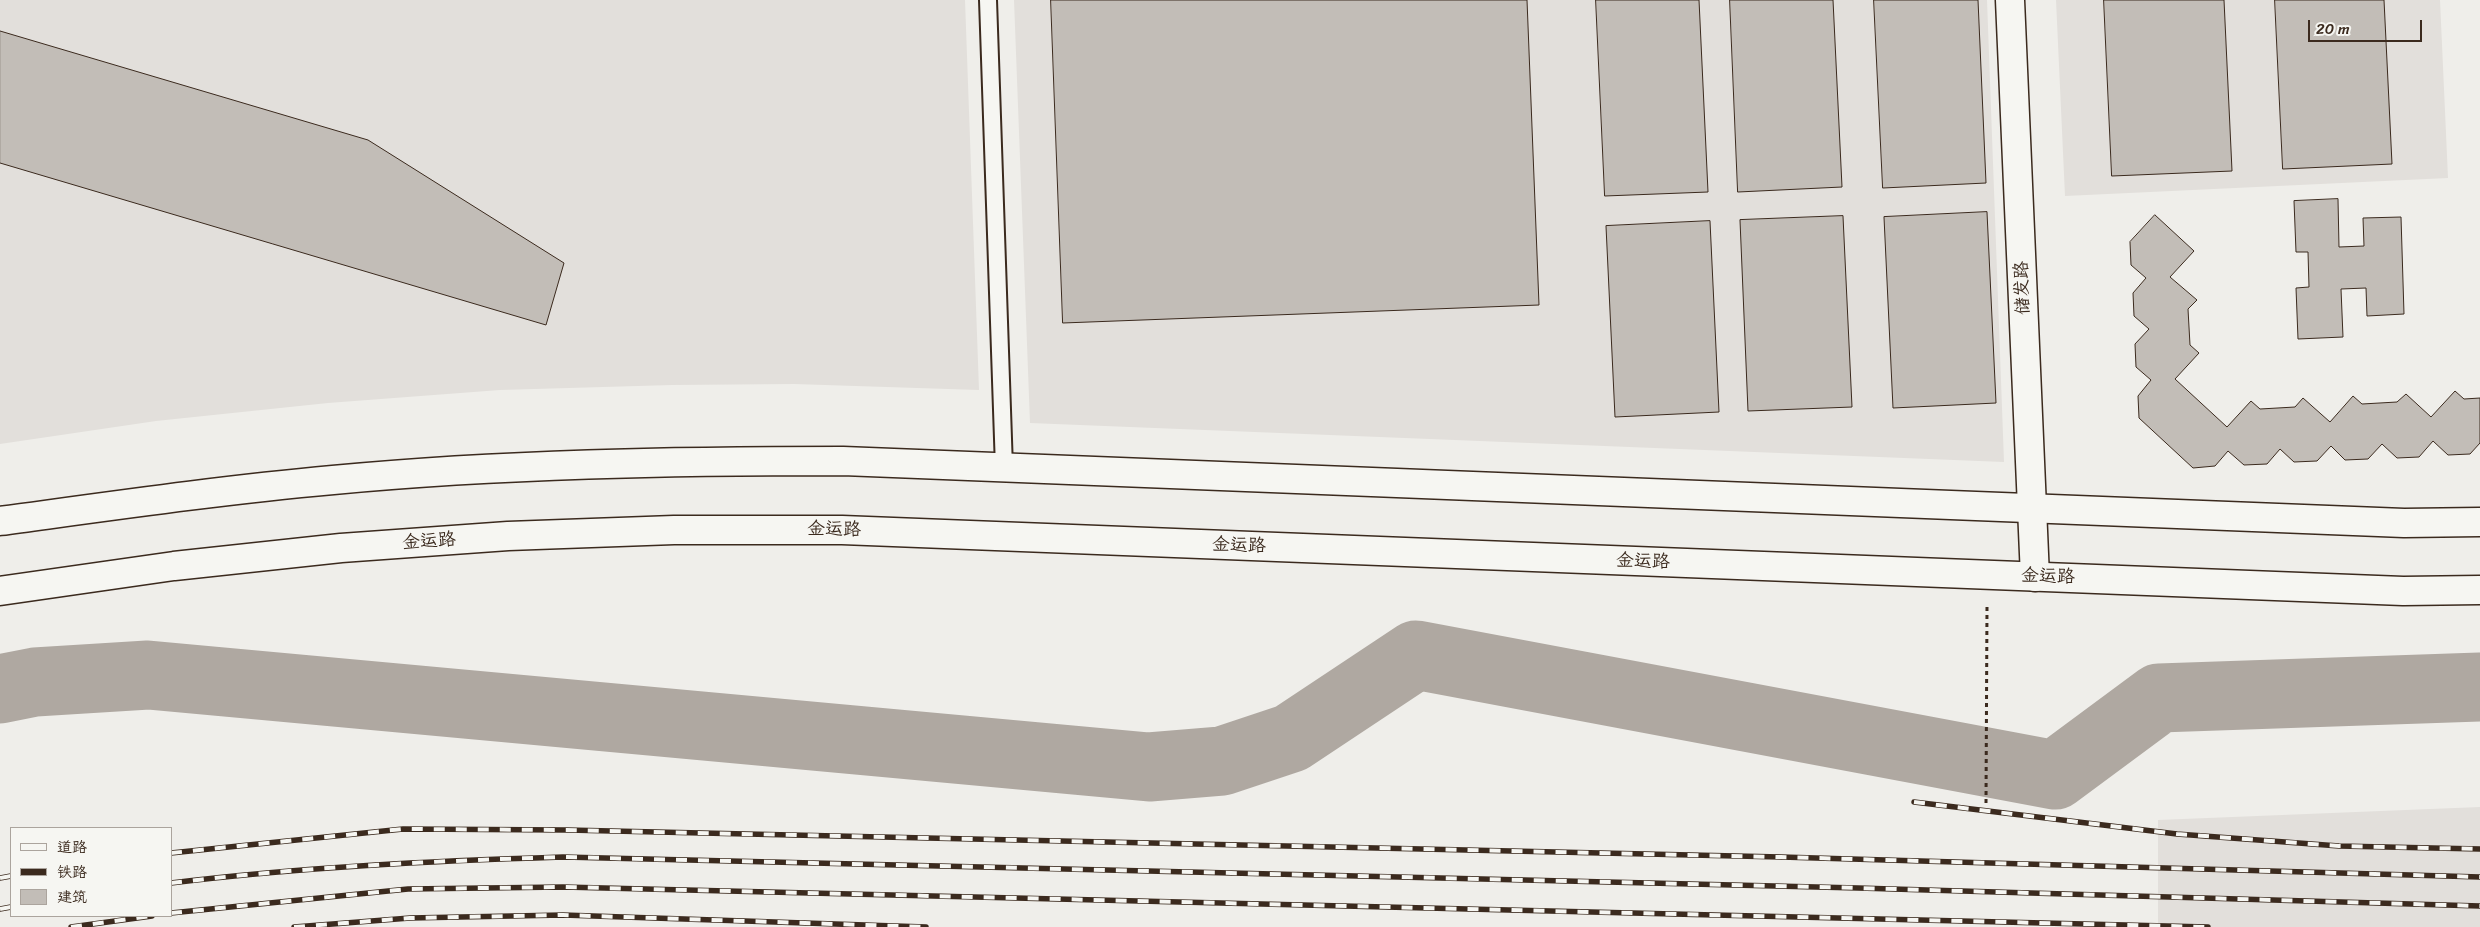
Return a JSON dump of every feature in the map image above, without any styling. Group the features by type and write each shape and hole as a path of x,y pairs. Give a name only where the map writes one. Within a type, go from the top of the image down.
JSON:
{"main road":[{"name":"储发路","path":"2010,0 2035,576"},
{"path":"0,522 166,498 334,480 504,468 673,461 843,461 2404,523 2480,522"},
{"name":"金运路","path":"0,590 174,566 341,548 508,536 674,530 842,530 2403,591 2480,590"}],"lane":[{"path":"988,0 1004,468"}],"path":[{"path":"1986,803 1987,575"}],"shaded area":[{"path":"0,0 965,0 979,390 794,384 500,390 328,403 156,421 0,444"},
{"path":"1014,0 1987,0 2004,462 1030,423"},
{"path":"2056,0 2440,0 2448,178 2065,196"},
{"path":"2480,807 2480,927 2158,927 2158,820"}],"building":[{"path":"1051,0 1527,0 1539,305 1063,323"},
{"path":"1596,0 1699,0 1708,192 1605,196"},
{"path":"1730,0 1833,0 1842,187 1738,192"},
{"path":"1874,0 1978,0 1986,183 1883,188"},
{"path":"2104,0 2224,0 2232,171 2112,176"},
{"path":"2275,0 2384,0 2392,164 2283,169"},
{"path":"0,31 368,140 564,263 546,325 0,163"},
{"path":"2338,199 2339,247 2364,246 2363,218 2401,217 2404,314 2367,316 2366,288 2341,289 2343,337 2298,339 2296,288 2309,287 2308,252 2296,252 2294,201"},
{"path":"1987,212 1996,403 1893,408 1884,217"},
{"path":"2155,215 2194,251 2170,277 2197,300 2188,309 2190,345 2199,353 2175,379 2227,427 2251,401 2260,409 2295,407 2303,398 2330,422 2353,396 2362,404 2397,402 2406,394 2431,417 2455,391 2464,399 2480,398 2480,443 2470,454 2448,455 2433,441 2419,457 2397,458 2382,444 2368,459 2345,460 2331,446 2317,461 2294,462 2280,449 2267,464 2244,465 2228,451 2215,466 2193,468 2139,418 2138,396 2151,380 2136,367 2135,344 2149,329 2134,316 2133,293 2146,278 2131,265 2130,242"},
{"path":"1843,216 1852,407 1748,411 1740,220"},
{"path":"1710,221 1719,412 1615,417 1606,226"}],"waterway":[{"path":"0,689 35,682 148,675 1149,767 1222,761 1291,738 1416,655 2055,775 2159,698 2480,687"}],"railway":[{"path":"1914,802 2177,834 2339,846 2480,849"},
{"path":"172,853 403,829 567,830 1781,857 2480,877"},
{"path":"172,883 220,877 367,866 563,857 1858,888 2480,906"},
{"path":"0,878 10,876"},
{"path":"172,913 408,889 563,887 2208,927"},
{"path":"0,909 10,907"},
{"path":"294,927 410,918 563,915 926,927"},
{"path":"71,927 145,917"}]}
